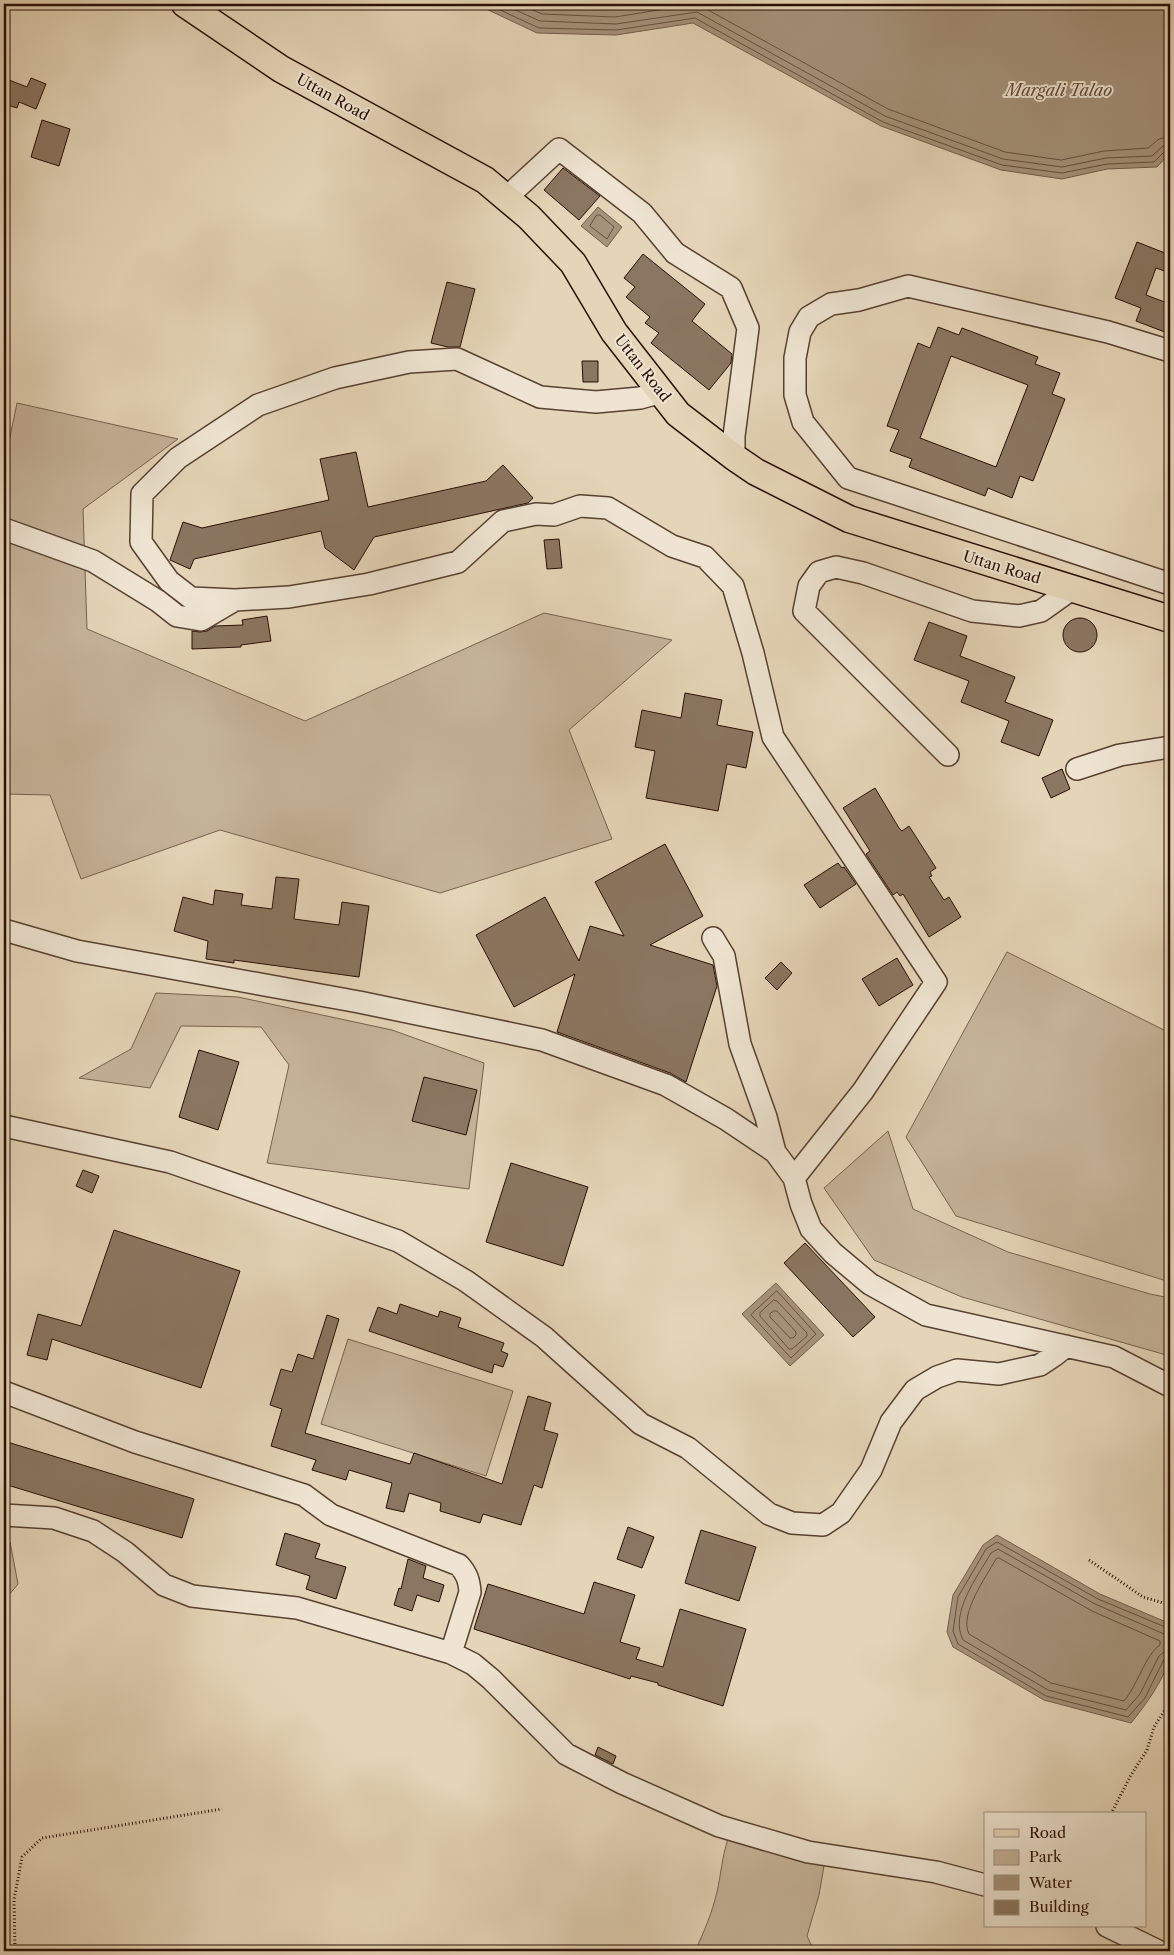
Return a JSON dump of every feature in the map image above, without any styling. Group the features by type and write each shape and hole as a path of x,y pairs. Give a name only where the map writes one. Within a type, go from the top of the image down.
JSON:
{"main road":[{"name":"Uttan Road","path":"185,4 282,69 485,180 529,217 573,263 614,332 678,414 756,472 848,519 1170,619"}],"street":[{"path":"506,198 559,149 642,212 675,253 731,288 748,328 734,436 734,457"},
{"path":"1170,351 1108,332 908,286 859,300 832,304 809,317 800,332 795,358 795,395 802,422 848,478 1170,584"},
{"path":"662,392 640,398 596,402 540,397 457,359 409,362 335,378 258,405 178,458 142,494 142,542 170,581 191,598 234,600 289,597 369,584 458,562 503,521 536,514 554,515 580,506 608,508 672,546 705,557 733,586 753,653 773,737 936,982 863,1091 794,1178"},
{"path":"4,529 93,560 177,616 201,620 234,600"},
{"path":"948,755 804,611 809,586 819,572 836,567 863,573 972,611 1019,616 1041,611 1072,589"},
{"path":"1076,769 1120,755 1170,747"},
{"path":"4,930 76,951 349,1001 542,1040 666,1086 726,1119 775,1152 794,1178 800,1204 811,1229 833,1253 870,1284 926,1315 1114,1357 1170,1386"},
{"path":"713,938 724,956 740,1044 766,1117 775,1152"},
{"path":"4,1126 170,1162 398,1241 466,1281 544,1337 641,1424 688,1448 768,1514 792,1523 822,1525 841,1513 871,1470 891,1422 915,1390 937,1377 957,1370 999,1374 1040,1365 1055,1356 1066,1346"},
{"path":"4,1392 135,1442 304,1495 331,1515 459,1565 466,1573 470,1582 470,1592 451,1653"},
{"path":"4,1515 54,1518 93,1531 125,1552 164,1585 192,1596 297,1608 451,1653 473,1664 491,1679 566,1754 719,1826 808,1852 936,1872 984,1885"},
{"path":"1111,1928 1158,1951"}],"path":[{"path":"1089,1560 1143,1597 1170,1605"},
{"path":"1112,1812 1131,1775 1147,1750 1154,1727 1170,1702"},
{"path":"15,1951 14,1900 22,1857 42,1838 222,1809"}],"green space":[{"path":"17,403 178,439 83,509 87,629 305,721 544,613 672,640 569,730 612,839 440,893 220,830 81,879 50,795 4,794 4,466"},
{"path":"1007,952 1170,1033 1170,1282 956,1216 906,1137"},
{"path":"156,993 238,997 392,1030 484,1063 469,1189 267,1163 289,1065 261,1027 181,1026 150,1088 79,1078 131,1049"},
{"path":"888,1131 913,1209 1008,1252 1150,1294 1170,1298 1170,1356 962,1297 874,1260 824,1188"},
{"path":"348,1339 513,1391 486,1476 321,1424"},
{"path":"4,1541 10,1542 18,1584 4,1601"},
{"path":"728,1839 824,1866 819,1895 807,1936 814,1951 695,1951 708,1922 715,1900"}],"water":[{"name":"Margali Talao","path":"479,4 1170,4 1170,153 1157,167 1107,169 1062,179 1001,170 881,126 693,23 616,35 537,33"},
{"path":"598,207 622,227 607,247 581,226"},
{"path":"776,1283 824,1335 790,1366 742,1314"},
{"path":"997,1535 1100,1594 1166,1622 1170,1626 1171,1651 1165,1672 1149,1699 1131,1723 1044,1700 953,1647 947,1632 953,1595 983,1545"}],"building":[{"path":"4,78 27,87 31,78 46,84 36,109 19,102 17,108 4,104"},
{"path":"42,120 70,129 59,166 31,157"},
{"path":"563,168 600,196 579,220 544,190"},
{"path":"1137,242 1170,255 1170,273 1156,268 1146,295 1170,304 1170,334 1136,321 1141,308 1115,298"},
{"path":"643,254 705,304 692,321 732,354 731,363 709,390 651,343 659,333 645,323 650,317 626,297 635,287 624,278"},
{"path":"447,282 475,289 460,347 448,347 431,343"},
{"path":"938,327 959,335 962,328 1038,357 1035,364 1060,373 1052,394 1065,399 1033,481 1020,476 1012,498 988,488 985,496 909,467 912,459 890,451 899,430 887,426 918,343 930,348","holes":["951,356 1028,385 996,467 920,438"]},
{"path":"582,361 598,361 598,382 583,382"},
{"path":"356,452 368,507 486,481 503,465 533,498 528,503 374,537 354,570 325,548 321,531 194,559 190,569 170,560 183,522 202,528 329,500 320,459"},
{"path":"559,539 562,568 547,569 544,540"},
{"path":"267,616 271,641 241,645 241,647 192,649 192,631 207,631 215,626 243,625 242,620"},
{"path":"1080,618 1087,619 1092,623 1096,628 1096,642 1092,647 1087,651 1080,652 1073,651 1068,647 1064,642 1063,635 1064,628 1068,623 1073,619"},
{"path":"929,622 967,636 960,656 1015,677 1005,702 1053,720 1039,756 1001,742 1009,721 961,702 969,681 914,660"},
{"path":"685,693 722,700 717,725 753,732 746,768 727,764 718,811 646,798 655,751 635,747 642,710 681,718"},
{"path":"1062,769 1070,789 1051,798 1042,778"},
{"path":"875,788 899,828 902,831 909,826 936,868 930,872 932,876 929,877 944,900 949,897 961,917 929,937 903,894 900,896 897,892 893,895 866,854 870,851 843,808"},
{"path":"665,844 703,916 650,945 713,965 717,986 686,1082 670,1073 557,1032 575,974 514,1007 476,935 545,897 579,961 590,926 624,936 595,882"},
{"path":"838,863 842,868 844,867 856,884 820,908 804,885"},
{"path":"276,877 299,879 294,919 339,925 342,902 369,906 359,977 234,960 234,963 206,959 208,941 174,931 183,897 213,905 215,890 243,894 241,905 272,909"},
{"path":"897,958 913,985 879,1006 862,979"},
{"path":"781,962 792,973 777,990 765,978"},
{"path":"199,1050 239,1062 218,1130 179,1117"},
{"path":"424,1077 477,1090 466,1135 412,1121"},
{"path":"511,1163 588,1187 563,1266 486,1242"},
{"path":"83,1170 99,1176 92,1193 76,1186"},
{"path":"114,1230 240,1271 201,1388 52,1339 47,1360 27,1355 38,1314 81,1326"},
{"path":"805,1243 875,1317 853,1337 784,1263"},
{"path":"400,1304 438,1317 440,1311 461,1318 458,1327 504,1343 501,1351 508,1354 503,1367 494,1364 492,1373 369,1331 378,1307 397,1314"},
{"path":"327,1315 339,1319 305,1433 410,1464 414,1453 502,1484 528,1396 551,1403 544,1430 558,1434 542,1488 534,1485 521,1525 483,1514 480,1523 440,1511 441,1503 409,1493 404,1512 386,1508 392,1483 349,1470 346,1480 312,1470 316,1460 271,1446 282,1409 270,1405 281,1369 292,1372 298,1354 313,1359"},
{"path":"4,1441 194,1499 182,1538 4,1484"},
{"path":"628,1527 654,1537 642,1568 617,1559"},
{"path":"701,1530 756,1547 739,1601 685,1583"},
{"path":"285,1533 320,1544 315,1558 346,1567 336,1599 306,1589 310,1576 276,1565"},
{"path":"408,1559 426,1566 423,1578 444,1585 439,1602 417,1595 412,1611 394,1605 399,1588 401,1589"},
{"path":"594,1582 635,1595 620,1642 640,1648 636,1659 663,1667 680,1609 746,1629 723,1706 658,1685 658,1683 631,1676 630,1679 474,1629 488,1584 584,1614"},
{"path":"598,1747 616,1756 613,1764 595,1755"}]}
